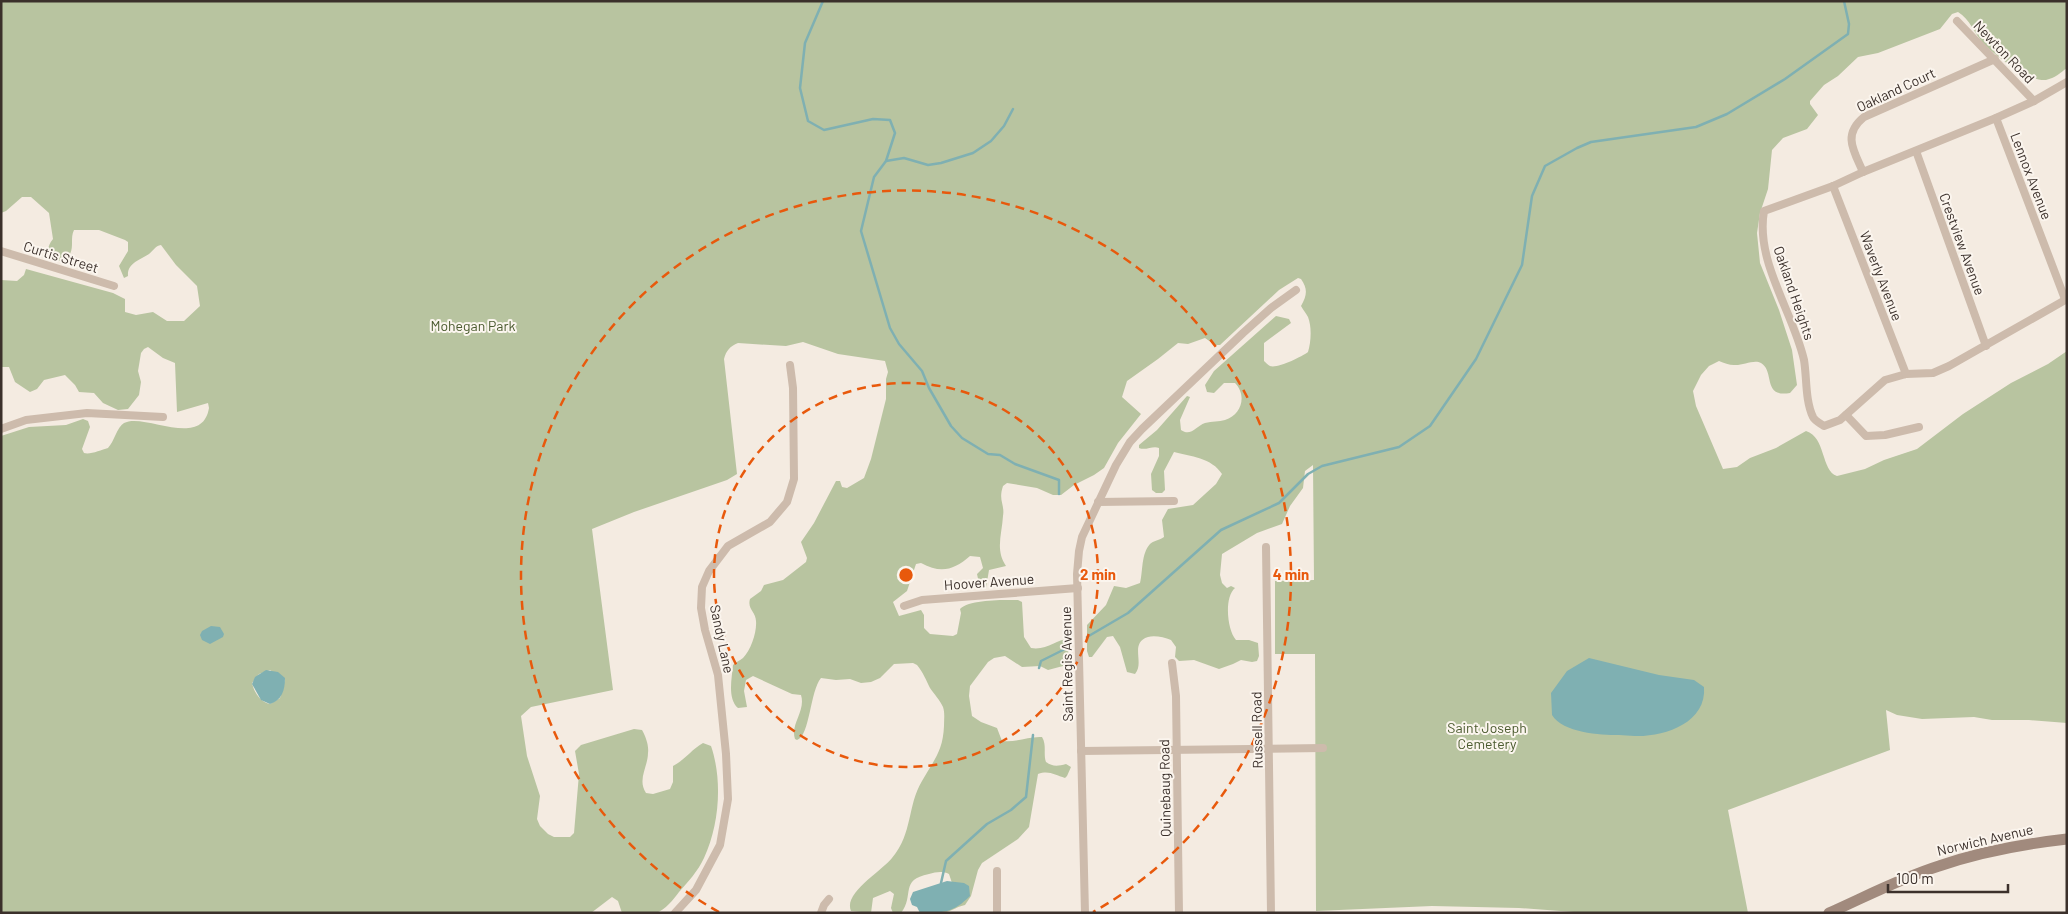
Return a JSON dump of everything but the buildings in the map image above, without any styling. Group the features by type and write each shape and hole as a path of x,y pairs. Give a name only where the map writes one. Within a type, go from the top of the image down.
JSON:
{"main road":[{"name":"Norwich Avenue","path":"1829,913 1914,875 1958,860 2015,846 2067,839"}],"street":[{"name":"Newton Road","path":"1957,21 2034,101"},
{"name":"Oakland Court","path":"1863,172 1851,144 1856,124 1864,117 1995,59"},
{"name":"Oakland Heights","path":"2066,299 1950,366 1933,373 1906,374 1885,380 1840,420 1824,426 1814,419 1809,406 1803,360 1765,250 1762,223 1764,211 1834,186 1863,172 1996,118 2034,101 2067,82"},
{"name":"Lennox Avenue","path":"1996,118 2066,299"},
{"name":"Crestview Avenue","path":"1916,151 1986,346"},
{"name":"Waverly Avenue","path":"1834,186 1906,374"},
{"name":"Curtis Street","path":"1,251 114,286"},
{"name":"Saint Regis Avenue","path":"1085,913 1078,588 1080,543 1123,453 1142,429 1243,333 1271,308 1296,290"},
{"name":"Sandy Lane","path":"675,913 696,890 720,845 728,799 726,754 718,675 705,630 701,608 702,587 709,571 728,546 770,522 787,502 794,479 793,388 790,365"},
{"path":"1,429 26,420 84,414 162,417"},
{"path":"1846,415 1866,436 1886,435 1919,427"},
{"path":"1098,502 1174,501"},
{"name":"Russell Road","path":"1266,547 1272,913"},
{"name":"Hoover Avenue","path":"904,606 922,600 1078,588"},
{"name":"Quinebaug Road","path":"1172,663 1176,696 1179,913"},
{"path":"1081,751 1323,748"},
{"path":"997,871 998,913"},
{"path":"821,913 829,899"}],"green space":[{"path":"1,1 2067,1 2067,68 2049,79 2031,77 2004,61 1983,43 1966,18 1958,12 1952,14 1940,29 1878,53 1858,57 1838,76 1824,85 1810,101 1818,115 1807,129 1783,138 1772,150 1768,189 1760,213 1757,233 1760,263 1779,310 1792,350 1797,385 1790,393 1776,392 1770,383 1768,372 1761,363 1734,365 1719,361 1709,366 1701,375 1693,391 1696,406 1723,469 1737,467 1750,458 1776,448 1806,431 1817,440 1828,468 1837,476 1865,469 1884,460 1917,449 1963,414 2011,383 2048,364 2067,351 2067,723 1992,720 1974,717 1922,719 1897,715 1886,710 1890,750 1728,810 1748,913 1587,913 1519,908 1432,906 1316,911 1315,654 1275,654 1275,581 1314,580 1313,465 1305,471 1303,488 1290,506 1282,524 1257,533 1222,554 1220,575 1222,583 1227,588 1231,586 1235,588 1229,599 1228,606 1230,629 1236,640 1249,640 1258,643 1259,656 1257,661 1241,660 1219,669 1194,660 1179,661 1175,657 1176,647 1171,640 1150,636 1139,644 1139,664 1135,674 1127,672 1120,647 1113,636 1107,637 1092,657 1089,657 1087,651 1087,625 1106,605 1114,586 1126,588 1140,583 1147,548 1151,543 1164,537 1162,520 1168,509 1193,505 1216,484 1222,474 1213,464 1207,461 1174,452 1164,471 1165,490 1162,493 1156,493 1152,490 1151,474 1159,456 1159,448 1142,449 1139,448 1139,445 1157,430 1187,396 1190,397 1180,420 1181,430 1185,432 1191,432 1205,423 1225,420 1235,414 1239,409 1242,399 1239,388 1235,383 1224,383 1214,393 1207,392 1205,385 1214,371 1276,316 1289,319 1291,323 1264,343 1264,361 1270,366 1278,366 1308,352 1310,325 1308,317 1301,306 1306,289 1301,279 1298,278 1279,290 1220,345 1215,345 1205,338 1188,344 1178,343 1127,381 1122,397 1141,414 1118,443 1104,468 1074,485 1061,495 1053,495 1037,488 1007,483 1003,486 1001,495 1003,512 1000,548 1006,566 989,570 986,588 980,588 977,574 983,568 980,557 970,556 958,565 947,569 935,569 921,563 916,564 907,591 893,602 899,616 921,610 924,615 924,628 930,634 953,636 957,634 960,609 965,606 971,603 988,601 1018,600 1022,602 1024,637 1031,648 1042,648 1061,640 1069,639 1068,660 1063,666 1048,670 1040,666 1022,667 1005,656 994,658 988,662 970,686 969,696 972,716 981,722 997,728 1002,741 1042,737 1046,762 1056,766 1066,764 1071,767 1065,778 1049,773 1038,774 1029,827 1018,839 982,863 978,870 971,896 965,905 940,913 952,883 949,874 939,872 914,880 901,913 893,913 891,908 894,894 890,891 873,898 871,913 851,911 850,904 858,890 899,849 907,829 917,790 937,755 942,742 944,726 943,707 917,665 913,663 894,664 880,678 871,682 861,683 850,679 821,678 814,693 805,730 797,740 794,733 801,707 801,695 792,694 753,676 746,680 744,691 747,707 738,708 732,699 733,665 746,655 756,630 756,618 749,602 750,599 761,591 764,585 783,580 806,562 807,558 801,542 814,523 836,481 840,481 842,487 847,488 864,478 871,459 886,399 888,372 885,361 838,354 803,342 786,346 738,343 731,347 726,354 724,359 737,474 727,480 634,512 592,529 613,690 531,707 521,716 527,756 540,796 537,819 540,826 554,837 570,837 574,833 579,774 575,751 581,745 634,729 642,730 647,741 648,750 643,783 646,793 653,794 670,789 673,782 673,766 703,743 711,746 715,760 718,788 718,803 713,832 699,867 672,901 663,909 656,913 622,913 618,901 612,897 591,913 1,912 1,436 29,427 66,425 83,419 88,421 90,427 82,449 84,453 89,453 108,448 119,428 124,423 133,421 171,427 196,427 204,420 209,408 208,403 177,412 175,363 163,358 148,347 141,353 138,371 141,382 139,395 128,409 118,410 103,403 94,393 79,392 65,375 44,380 37,389 30,392 15,382 9,367 1,367 1,280 17,281 24,275 26,269 113,293 125,299 125,312 136,315 153,312 167,321 184,321 200,306 197,286 176,265 161,245 132,265 128,276 124,278 119,266 128,251 128,242 125,240 99,230 74,230 70,254 62,261 57,261 50,256 48,251 53,239 49,213 31,197 22,197 1,213","holes":["270,670 285,680 280,698 270,704 258,696 252,683 259,674"]}],"water":[{"path":"211,626 220,627 224,634 223,637 210,644 202,640 200,635 202,631"},
{"path":"1589,658 1659,675 1694,680 1704,687 1703,699 1699,710 1691,719 1681,725 1658,734 1646,736 1582,732 1564,726 1552,715 1551,693 1567,671"},
{"path":"266,670 278,672 285,678 282,694 270,704 261,700 252,684 255,677"},
{"path":"947,881 964,883 969,886 970,896 953,909 941,912 920,913 917,907 912,905 910,899 913,892"}],"waterway":[{"path":"823,1 805,43 800,88 808,121 824,130 873,119 890,120 895,133 886,161 874,177 861,231 890,328 899,344 922,371 929,388 951,426 962,438 988,454 1000,455 1015,464 1059,480 1059,494"},
{"path":"1087,637 1128,613 1221,530 1279,503 1308,474 1322,466 1399,447 1430,426 1476,359 1522,265 1532,196 1545,166 1591,142 1696,127 1727,114 1785,79 1848,34 1849,24 1844,1"},
{"path":"886,161 904,158 928,165 973,153 991,141 1004,126 1013,109"},
{"path":"1039,668 1041,661 1069,647"},
{"path":"941,883 946,861 987,824 1011,810 1026,797 1033,735"}],"park label":[{"name":"Mohegan Park","path":"473,326"},
{"name":"Saint Joseph Cemetery","path":"1487,736"}]}
